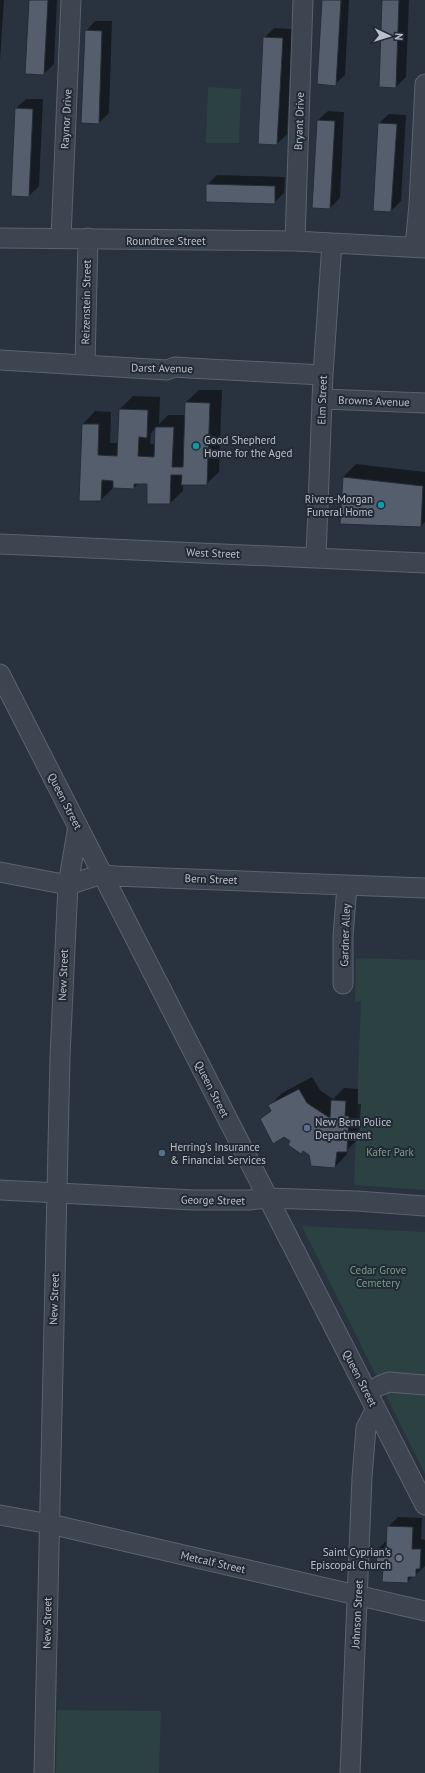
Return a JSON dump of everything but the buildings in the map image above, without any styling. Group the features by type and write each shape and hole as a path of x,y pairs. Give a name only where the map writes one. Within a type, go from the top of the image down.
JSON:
{"street":[{"name":"Raynor Drive","path":"61,238 71,0"},
{"name":"Bryant Drive","path":"294,241 304,0"},
{"path":"420,247 420,196 425,84"},
{"name":"Roundtree Street","path":"0,238 88,238 117,241 294,241 420,247"},
{"name":"Reizenstein Street","path":"85,365 88,238"},
{"name":"Elm Street","path":"316,557 323,375 332,243"},
{"name":"Darst Avenue","path":"0,360 167,370 175,367 323,375"},
{"name":"Browns Avenue","path":"323,400 425,403"},
{"name":"West Street","path":"0,544 425,563"},
{"name":"Queen Street","path":"0,674 425,1505"},
{"name":"New Street","path":"44,1773 50,1524 52,1354 58,1193 61,1049 68,885 78,826"},
{"name":"Bern Street","path":"0,872 68,885 102,874 114,876 425,888"},
{"name":"Gardner Alley","path":"343,984 347,886"},
{"name":"George Street","path":"0,1190 194,1200 249,1200 268,1198 425,1206"},
{"path":"378,1386 389,1382 425,1385"},
{"name":"Johnson Street","path":"350,1773 352,1694 365,1439 366,1428 376,1409"},
{"name":"Metcalf Street","path":"0,1515 50,1524 425,1611"}],"green space":[{"path":"208,87 241,89 239,143 206,143"},
{"name":"Kafer Park","path":"356,958 425,960 425,1190 354,1185 361,1001 355,1002"},
{"name":"Cedar Grove Cemetery","path":"302,1226 425,1232 425,1474"},
{"path":"57,1710 161,1711 159,1773 56,1773"}],"place":[{"name":"Good Shepherd Home for the Aged","path":"196,446"},
{"name":"Rivers-Morgan Funeral Home","path":"381,505"},
{"name":"New Bern Police Department","path":"307,1128"},
{"name":"Herring's Insurance & Financial Services","path":"162,1153"},
{"name":"Saint Cyprian's Episcopal Church","path":"399,1558"}]}
